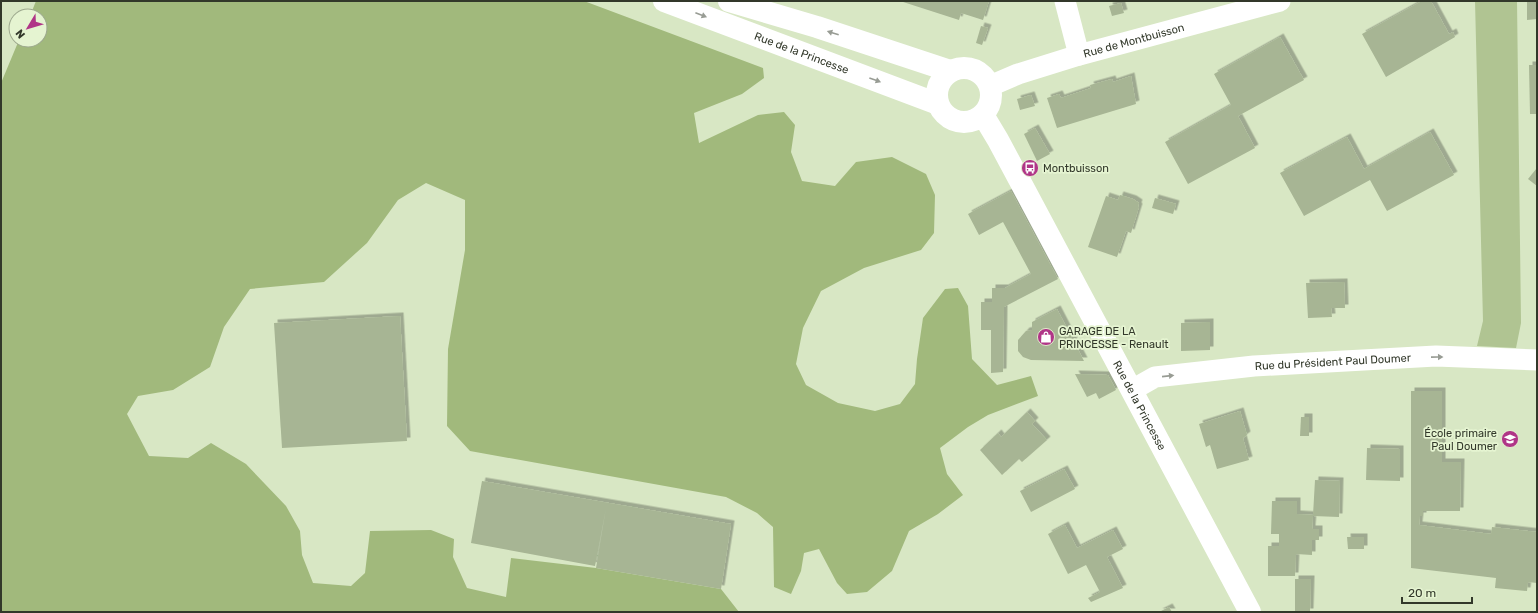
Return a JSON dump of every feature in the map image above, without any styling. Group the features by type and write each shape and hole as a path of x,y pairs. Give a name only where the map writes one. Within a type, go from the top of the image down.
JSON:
{"street":[{"name":"Rue de la Princesse","path":"664,1 938,104"},
{"path":"729,1 857,40 950,71"},
{"path":"1064,1 1079,55"},
{"name":"Rue de Montbuisson","path":"990,86 1018,74 1079,55 1280,1"},
{"path":"846,69 857,40"},
{"path":"965,67 973,69 980,73 990,86 991,101 983,115 975,120 958,122 949,118 942,112 938,104 937,89 940,82 950,71 965,67"},
{"name":"Rue de la Princesse","path":"983,115 1250,612"},
{"name":"Rue du Président Paul Doumer","path":"1132,390 1155,377 1254,366 1436,356 1537,360"}],"green space":[{"path":"36,1 584,1 763,68 764,78 742,94 694,113 699,143 758,115 784,112 795,125 791,152 802,181 835,186 856,162 892,157 926,174 935,195 934,233 921,250 864,268 821,291 803,328 796,364 806,385 838,403 875,411 900,404 915,384 923,318 945,289 958,288 968,306 972,359 997,385 1031,376 1038,396 988,415 968,427 940,448 947,474 963,495 938,514 909,531 892,571 867,592 847,594 837,583 819,549 804,553 801,571 791,594 774,587 773,527 757,513 726,497 470,451 447,426 448,349 465,250 465,200 426,183 398,200 367,243 324,282 250,289 224,327 210,367 173,390 138,396 127,414 149,456 188,458 211,443 246,464 286,506 300,531 302,555 313,583 351,586 365,573 370,531 431,530 454,539 453,557 467,588 506,597 511,558 596,568 721,589 739,612 1,612 1,83 16,48 48,48 48,8 33,8"},
{"path":"1475,1 1517,1 1521,323 1516,348 1477,346 1483,321"}],"building":[{"path":"900,1 989,1 983,20 961,13 959,20"},
{"path":"1422,1 1431,1 1449,34 1453,32 1455,37 1386,77 1362,34"},
{"path":"1527,1 1537,1 1537,19 1527,20"},
{"path":"1121,3 1124,13 1112,16 1109,6"},
{"path":"981,26 988,28 982,45 976,43"},
{"path":"1280,37 1304,80 1238,116 1255,148 1188,184 1165,142 1231,105 1214,74"},
{"path":"1529,65 1537,65 1537,114 1530,114"},
{"path":"1131,76 1136,104 1057,128 1047,98 1059,94 1061,98 1091,88 1090,85 1112,79 1113,82"},
{"path":"1031,95 1035,106 1020,110 1017,99"},
{"path":"1035,128 1050,154 1037,161 1024,134"},
{"path":"1430,132 1454,175 1387,211 1370,180 1304,216 1280,173 1347,137 1364,169"},
{"path":"1537,168 1537,186 1528,179"},
{"path":"1011,191 1058,279 1004,307 1003,372 991,373 991,330 981,330 981,302 992,302 992,288 1005,288 1031,274 1003,222 979,235 968,214"},
{"path":"1120,195 1133,199 1139,203 1139,207 1131,233 1126,231 1117,257 1088,247 1106,196 1118,200"},
{"path":"1155,198 1176,204 1173,214 1152,208"},
{"path":"1344,282 1345,308 1331,308 1332,317 1308,318 1306,283"},
{"name":"GARAGE DE LA PRINCESSE - Renault","path":"1057,309 1084,361 1031,360 1023,357 1018,351 1018,340 1026,331 1032,330 1032,322"},
{"path":"400,316 407,441 282,448 274,323"},
{"path":"1210,322 1210,350 1181,351 1181,323"},
{"path":"1075,374 1108,375 1116,390 1099,399 1096,393 1087,397"},
{"path":"1411,391 1442,391 1442,462 1461,462 1460,511 1423,511 1423,516 1420,516 1419,525 1491,534 1492,527 1537,532 1537,583 1528,582 1527,591 1495,588 1496,578 1411,568"},
{"path":"1240,411 1247,435 1243,438 1249,460 1217,469 1210,445 1206,447 1199,424"},
{"path":"1027,412 1035,421 1032,424 1047,440 1022,462 1019,459 1002,475 980,450 998,433 1001,437"},
{"path":"1301,417 1309,417 1309,436 1300,436"},
{"path":"1367,448 1400,449 1400,481 1366,480"},
{"path":"1064,469 1075,489 1031,512 1020,491"},
{"path":"1315,480 1340,481 1339,517 1313,516 1312,529 1319,529 1319,540 1312,540 1312,555 1296,554 1295,576 1268,576 1268,546 1279,546 1279,534 1271,534 1272,501 1297,501 1297,514 1313,515"},
{"path":"482,481 731,524 721,589 596,568 606,508 595,566 471,543"},
{"path":"1065,525 1077,548 1113,530 1123,549 1107,557 1123,588 1091,602 1088,598 1100,592 1086,565 1068,574 1048,534"},
{"path":"1347,537 1364,537 1364,549 1348,549"},
{"path":"1295,579 1311,579 1310,612 1295,612"},
{"path":"1169,607 1172,612 1159,612"}],"place":[{"name":"Montbuisson","path":"1030,168"},
{"name":"GARAGE DE LA PRINCESSE - Renault","path":"1046,337"},
{"name":"École primaire Paul Doumer","path":"1510,439"}]}
